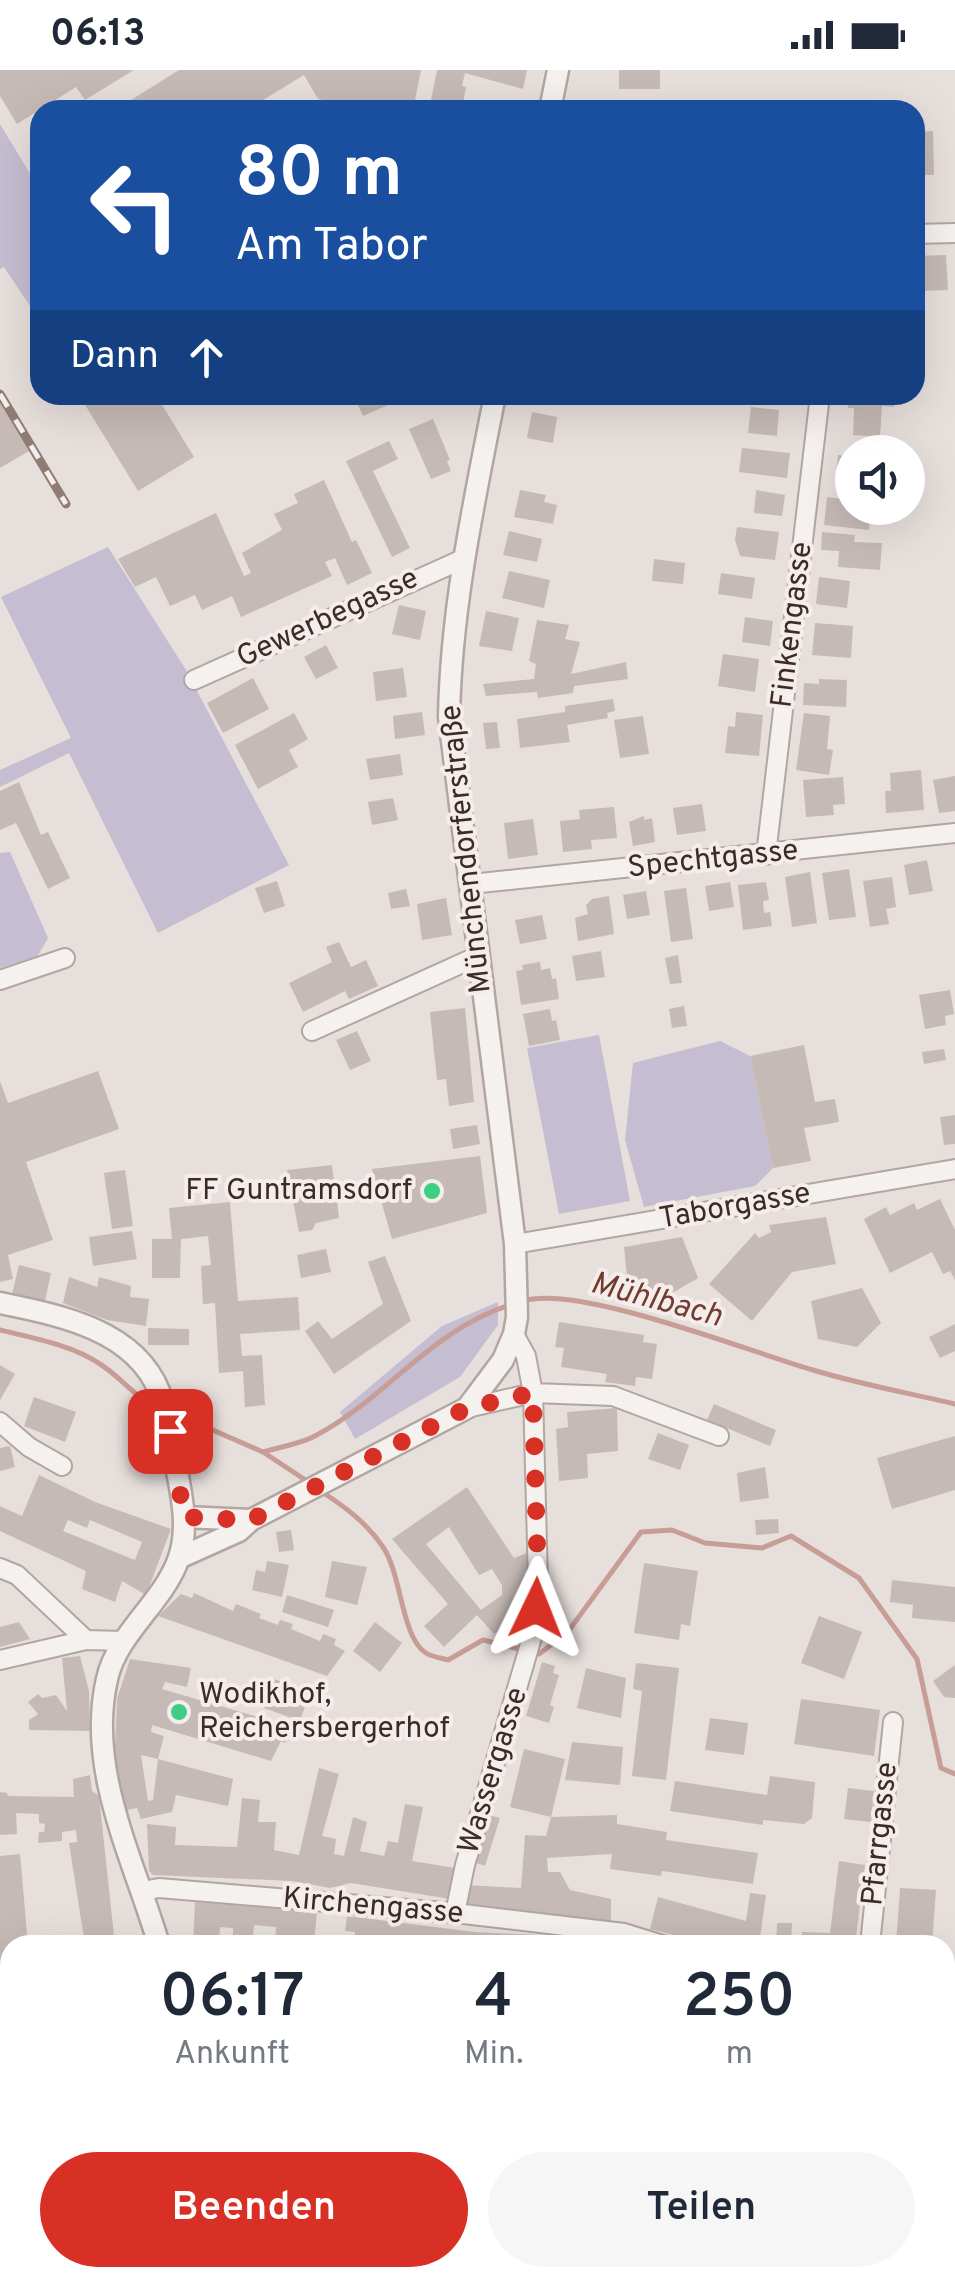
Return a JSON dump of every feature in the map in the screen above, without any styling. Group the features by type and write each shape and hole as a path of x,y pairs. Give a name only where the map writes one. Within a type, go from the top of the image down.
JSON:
{"street":[{"path":"552,100 558,70"},
{"path":"925,234 955,233"},
{"name":"Münchendorferstraße","path":"493,405 463,559 450,652 448,717 514,1244 516,1325"},
{"name":"Finkengasse","path":"766,855 819,405"},
{"name":"Gewerbegasse","path":"194,680 463,559"},
{"name":"Spechtgasse","path":"471,884 955,833"},
{"path":"312,1030 478,956"},
{"path":"0,980 65,958"},
{"name":"Taborgasse","path":"514,1244 955,1169"},
{"path":"0,1302 53,1314 128,1348 148,1370 160,1392 170,1431 185,1536 179,1558 157,1602 124,1640 106,1679 102,1723 104,1762 121,1831 156,1935"},
{"path":"467,1408 502,1360 516,1325"},
{"name":"Wassergasse","path":"455,1914 533,1634 538,1582 533,1393 516,1325"},
{"path":"179,1558 239,1531 251,1520 467,1408 533,1393 613,1396 718,1436"},
{"path":"0,1422 28,1447 62,1466"},
{"path":"184,1517 251,1520"},
{"path":"0,1568 17,1575 86,1640"},
{"path":"0,1660 86,1640 124,1640"},
{"name":"Pfarrgasse","path":"871,1935 893,1722"},
{"name":"Kirchengasse","path":"142,1891 159,1888 455,1914 630,1935"}],"shaded area":[{"path":"0,124 30,174 30,306 4,267 0,269"},
{"path":"108,547 186,670 289,865 158,933 69,753 0,787 0,770 71,738 1,597"},
{"path":"10,852 48,938 37,957 0,968 0,853"},
{"path":"599,1035 630,1201 559,1214 527,1048"},
{"path":"720,1041 750,1056 773,1168 755,1186 644,1207 625,1140 633,1063"},
{"path":"498,1302 498,1325 460,1377 355,1439 340,1412 442,1326"}],"building":[{"path":"0,70 134,70 85,100 76,87 55,100 30,100 30,116 17,124 0,96"},
{"path":"179,70 421,70 415,100 318,99 304,75 263,100 131,100"},
{"path":"437,70 527,70 523,89 465,73 464,100 431,100"},
{"path":"619,70 660,70 660,89 619,89"},
{"path":"925,131 933,131 934,175 925,175"},
{"path":"946,255 948,290 925,291 925,256"},
{"path":"0,403 29,451 0,468"},
{"path":"85,405 162,405 194,457 138,491"},
{"path":"358,405 388,405 363,416"},
{"path":"848,405 894,405 882,406 880,435 853,435 854,408"},
{"path":"751,407 779,410 777,436 748,433"},
{"path":"532,412 557,417 553,443 527,438"},
{"path":"433,419 451,471 431,479 409,429"},
{"path":"389,441 398,459 373,471 410,548 392,557 346,461"},
{"path":"742,448 790,453 787,478 739,472"},
{"path":"324,480 352,542 356,540 372,573 347,585 335,558 325,562 332,576 241,617 232,596 202,610 195,595 170,606 156,577 135,587 118,559 216,513 244,576 251,573 242,553 282,530 274,514 298,503 294,494"},
{"path":"520,490 546,495 544,502 557,505 553,524 514,517"},
{"path":"756,490 785,495 782,516 754,513"},
{"path":"827,497 835,498 835,525 869,525 869,530 824,525"},
{"path":"737,527 779,532 775,560 740,556 735,540"},
{"path":"509,531 542,539 537,562 503,555"},
{"path":"822,532 855,535 854,542 882,543 880,570 838,567 839,551 821,550"},
{"path":"654,559 685,563 683,584 652,581"},
{"path":"509,571 550,580 544,608 502,598"},
{"path":"721,573 755,578 752,599 718,594"},
{"path":"819,577 850,581 847,608 816,604"},
{"path":"399,605 426,611 420,640 392,634"},
{"path":"486,611 519,618 512,651 479,646"},
{"path":"745,617 773,621 770,646 742,642"},
{"path":"537,620 569,625 565,639 580,642 571,674 626,662 628,679 574,686 573,693 538,698 537,692 486,696 483,684 534,679 536,664 529,661"},
{"path":"815,623 853,626 851,658 812,655"},
{"path":"326,645 338,668 316,679 304,657"},
{"path":"723,654 759,659 755,692 718,686"},
{"path":"403,668 407,697 376,701 373,672"},
{"path":"253,678 269,709 223,733 207,703"},
{"path":"819,679 847,680 846,707 803,705 804,683 819,684"},
{"path":"613,699 615,711 607,713 608,718 567,725 570,742 520,748 517,719"},
{"path":"422,712 425,735 395,739 393,716"},
{"path":"736,712 763,715 759,756 725,753 728,726 735,727"},
{"path":"294,713 308,739 289,750 298,767 258,789 235,745"},
{"path":"804,713 830,716 827,749 833,750 829,775 796,770"},
{"path":"643,716 649,754 620,758 614,720"},
{"path":"497,722 500,748 486,749 483,723"},
{"path":"400,754 403,775 370,780 366,759"},
{"path":"921,770 924,810 886,813 885,791 891,791 890,773"},
{"path":"955,776 955,811 939,813 933,780"},
{"path":"843,777 845,804 833,805 834,815 806,817 803,780"},
{"path":"19,782 41,835 48,832 70,878 48,889 16,823 0,830 0,791"},
{"path":"393,798 398,820 372,825 368,802"},
{"path":"702,804 706,831 677,835 673,808"},
{"path":"614,807 617,838 591,840 592,849 563,852 560,821 580,819 579,810"},
{"path":"644,816 644,820 652,818 655,842 633,846 629,822"},
{"path":"533,819 538,855 508,859 504,823"},
{"path":"927,860 933,891 909,895 904,865"},
{"path":"849,869 856,917 829,920 822,873"},
{"path":"810,872 817,923 792,927 785,877"},
{"path":"892,877 896,907 886,909 889,924 870,927 863,881"},
{"path":"277,881 285,906 264,913 255,888"},
{"path":"730,882 734,907 709,911 705,886"},
{"path":"766,882 769,900 763,901 764,913 770,912 772,926 743,930 738,885"},
{"path":"686,888 693,939 671,942 664,891"},
{"path":"406,889 410,906 391,909 388,893"},
{"path":"646,891 650,915 627,919 623,895"},
{"path":"609,896 614,934 578,941 575,918 588,914 586,905 592,899"},
{"path":"446,898 452,935 422,940 417,904"},
{"path":"542,915 547,939 520,944 515,920"},
{"path":"339,942 351,967 366,960 378,986 349,999 345,991 303,1012 289,983 332,962 326,947"},
{"path":"601,951 605,977 576,981 572,956"},
{"path":"678,955 682,983 670,984 665,958"},
{"path":"540,962 541,970 550,968 552,979 556,978 559,999 521,1005 516,971 523,970 522,965"},
{"path":"950,990 954,1014 945,1016 946,1025 925,1029 919,995"},
{"path":"684,1006 687,1026 672,1028 669,1009"},
{"path":"465,1008 474,1102 449,1106 446,1079 437,1080 430,1012"},
{"path":"550,1009 560,1040 529,1046 523,1014"},
{"path":"357,1031 371,1061 350,1070 336,1040"},
{"path":"804,1045 815,1102 835,1099 839,1122 804,1128 811,1161 773,1168 750,1056"},
{"path":"944,1049 946,1060 924,1064 922,1052"},
{"path":"98,1071 119,1129 26,1162 53,1240 8,1255 13,1279 0,1282 0,1081 8,1103"},
{"path":"955,1115 955,1144 944,1145 940,1117"},
{"path":"477,1125 480,1144 453,1149 450,1129"},
{"name":"FF Guntramsdorf","path":"480,1156 487,1213 392,1239 372,1169"},
{"path":"332,1165 334,1182 325,1184 328,1201 337,1200 339,1218 299,1232 287,1170"},
{"path":"125,1170 133,1226 112,1229 104,1173"},
{"path":"940,1199 955,1230 955,1280 950,1271 943,1274 932,1252 890,1273 864,1219 886,1207 890,1215 914,1203 917,1210"},
{"path":"230,1202 238,1301 298,1297 300,1330 240,1334 242,1356 262,1355 265,1405 245,1407 243,1371 219,1373 215,1303 203,1304 201,1266 211,1265 208,1236 181,1239 180,1278 152,1278 152,1239 172,1239 169,1208"},
{"path":"826,1217 836,1264 792,1272 752,1321 709,1284 755,1233 759,1238 771,1232 769,1225"},
{"path":"132,1231 137,1259 93,1266 89,1237"},
{"path":"682,1237 698,1278 662,1299 628,1286 624,1247"},
{"path":"326,1249 331,1272 301,1278 297,1255"},
{"path":"385,1256 411,1321 334,1374 305,1331 318,1321 332,1339 383,1304 368,1262"},
{"path":"19,1265 51,1273 45,1301 12,1294"},
{"path":"69,1277 97,1287 99,1277 131,1286 130,1297 149,1299 146,1326 107,1320 63,1303"},
{"path":"862,1288 881,1323 857,1347 818,1339 811,1301"},
{"path":"559,1322 644,1335 643,1342 657,1344 652,1379 636,1377 635,1386 605,1382 607,1374 561,1367 564,1348 555,1347"},
{"path":"955,1324 955,1351 940,1358 929,1337"},
{"path":"148,1328 189,1329 189,1345 148,1345"},
{"path":"0,1365 15,1374 0,1400"},
{"path":"34,1397 76,1412 65,1442 24,1426"},
{"path":"714,1404 776,1430 770,1446 707,1420"},
{"path":"617,1408 618,1451 587,1454 588,1478 559,1481 556,1429 568,1427 567,1412"},
{"path":"658,1433 689,1445 680,1470 648,1459"},
{"path":"955,1436 955,1490 892,1509 877,1458"},
{"path":"10,1446 15,1467 0,1471 0,1448"},
{"path":"765,1467 769,1498 740,1502 737,1473"},
{"path":"39,1475 95,1502 171,1529 146,1595 122,1581 115,1602 82,1589 86,1571 0,1531 0,1506 22,1516","holes":["68,1520 87,1528 90,1520 142,1542 135,1560 63,1531"]},
{"path":"467,1487 514,1558 530,1552 527,1607 494,1634 477,1615 444,1647 424,1626 448,1604 392,1539","holes":["449,1527 479,1575 492,1569 502,1585 502,1595 481,1610 426,1544"]},
{"path":"778,1519 779,1533 756,1535 755,1520"},
{"path":"291,1530 294,1550 279,1552 276,1532"},
{"path":"267,1561 289,1565 282,1597 252,1590 256,1570 265,1572"},
{"path":"332,1561 367,1567 357,1605 325,1597"},
{"path":"644,1563 698,1571 690,1626 681,1624 679,1640 634,1633"},
{"path":"892,1580 955,1587 955,1622 912,1618 913,1605 890,1602"},
{"path":"194,1593 233,1611 236,1604 278,1625 280,1620 293,1624 291,1629 320,1641 323,1634 336,1639 334,1645 345,1651 327,1676 158,1616 181,1594 192,1598"},
{"path":"287,1595 334,1610 328,1627 282,1612"},
{"path":"819,1616 862,1632 844,1679 801,1663"},
{"path":"19,1622 30,1639 0,1647 0,1627"},
{"path":"375,1622 402,1643 380,1672 353,1651"},
{"path":"80,1656 89,1691 90,1731 29,1730 29,1720 38,1714 28,1702 38,1694 42,1698 56,1695 67,1711 62,1658"},
{"name":"Wodikhof, Reichersbergerhof","path":"130,1659 191,1668 187,1687 165,1682 162,1689 295,1728 285,1743 281,1741 271,1761 152,1725 151,1732 164,1736 158,1759 233,1779 228,1806 176,1795 172,1812 141,1819 137,1808 127,1810 117,1775 117,1699","holes":["141,1755 158,1759 153,1800 148,1801"]},
{"path":"542,1662 555,1666 553,1673 559,1675 549,1723 526,1716"},
{"path":"636,1663 679,1668 666,1780 632,1776 642,1691 633,1689"},
{"path":"955,1665 955,1698 944,1697 933,1681"},
{"path":"586,1668 626,1678 621,1718 577,1708"},
{"path":"274,1679 310,1692 300,1721 264,1708"},
{"path":"801,1699 880,1710 874,1756 794,1744"},
{"path":"710,1718 748,1723 744,1755 705,1750"},
{"path":"572,1742 623,1747 620,1785 565,1780"},
{"path":"524,1749 565,1759 551,1817 510,1807"},
{"path":"319,1768 339,1774 322,1836 336,1839 334,1854 344,1856 353,1817 367,1822 360,1851 384,1856 388,1841 398,1843 405,1804 423,1807 412,1861 455,1868 450,1899 351,1883 330,1888 292,1881 153,1875 149,1871 147,1824 176,1827 175,1845 237,1847 242,1798 260,1800 258,1822 276,1822 274,1850 299,1855"},
{"path":"90,1775 92,1791 99,1796 114,1935 83,1935 69,1843 77,1842 76,1830 62,1832 62,1841 38,1843 45,1824 39,1823 39,1814 16,1813 17,1834 0,1835 0,1792 8,1796 74,1797 73,1779"},
{"path":"770,1776 815,1782 812,1818 804,1824 763,1820 763,1825 670,1811 675,1781 767,1795"},
{"path":"848,1788 874,1791 871,1822 844,1819"},
{"path":"485,1814 500,1818 485,1866 471,1861"},
{"path":"617,1815 617,1824 667,1832 666,1840 758,1853 753,1884 662,1871 661,1876 610,1869 612,1854 547,1858 548,1872 560,1872 570,1890 611,1899 611,1921 461,1907 466,1885 521,1888 525,1835 546,1836 551,1817"},
{"path":"20,1854 27,1935 0,1935 0,1856"},
{"path":"839,1861 865,1865 856,1935 802,1935 830,1933"},
{"path":"900,1888 936,1890 933,1935 897,1935"},
{"path":"750,1893 766,1895 760,1935 673,1935 650,1929 658,1897 746,1921"},
{"path":"195,1902 317,1911 315,1935 276,1935 276,1927 254,1925 253,1935 233,1935 233,1928 220,1927 220,1935 193,1935"},
{"path":"347,1916 475,1932 538,1935 355,1935 345,1931"},
{"path":"777,1923 792,1923 791,1935 776,1935"}],"waterway":[{"name":"Mühlbach","path":"523,1301 549,1298 623,1311 830,1375 955,1404"},
{"name":"Mühlbach","path":"263,1452 315,1436 365,1403 458,1330 513,1304"},
{"path":"0,1330 89,1357 159,1408"},
{"path":"174,1413 263,1452 310,1483"},
{"path":"319,1490 354,1515 383,1547 411,1634 426,1653 448,1660 483,1640 523,1650"},
{"path":"534,1653 539,1654 567,1633 641,1532 672,1530 705,1543 762,1548 791,1536 859,1578 917,1659 941,1768 955,1774"}],"railway":[{"path":"0,394 66,504"}],"place":[{"name":"FF Guntramsdorf","path":"432,1191"},
{"name":"Wodikhof, Reichersbergerhof","path":"179,1712"}],"route":[{"path":"170,1431 184,1517 251,1520 467,1408 533,1393 536,1608"}]}
